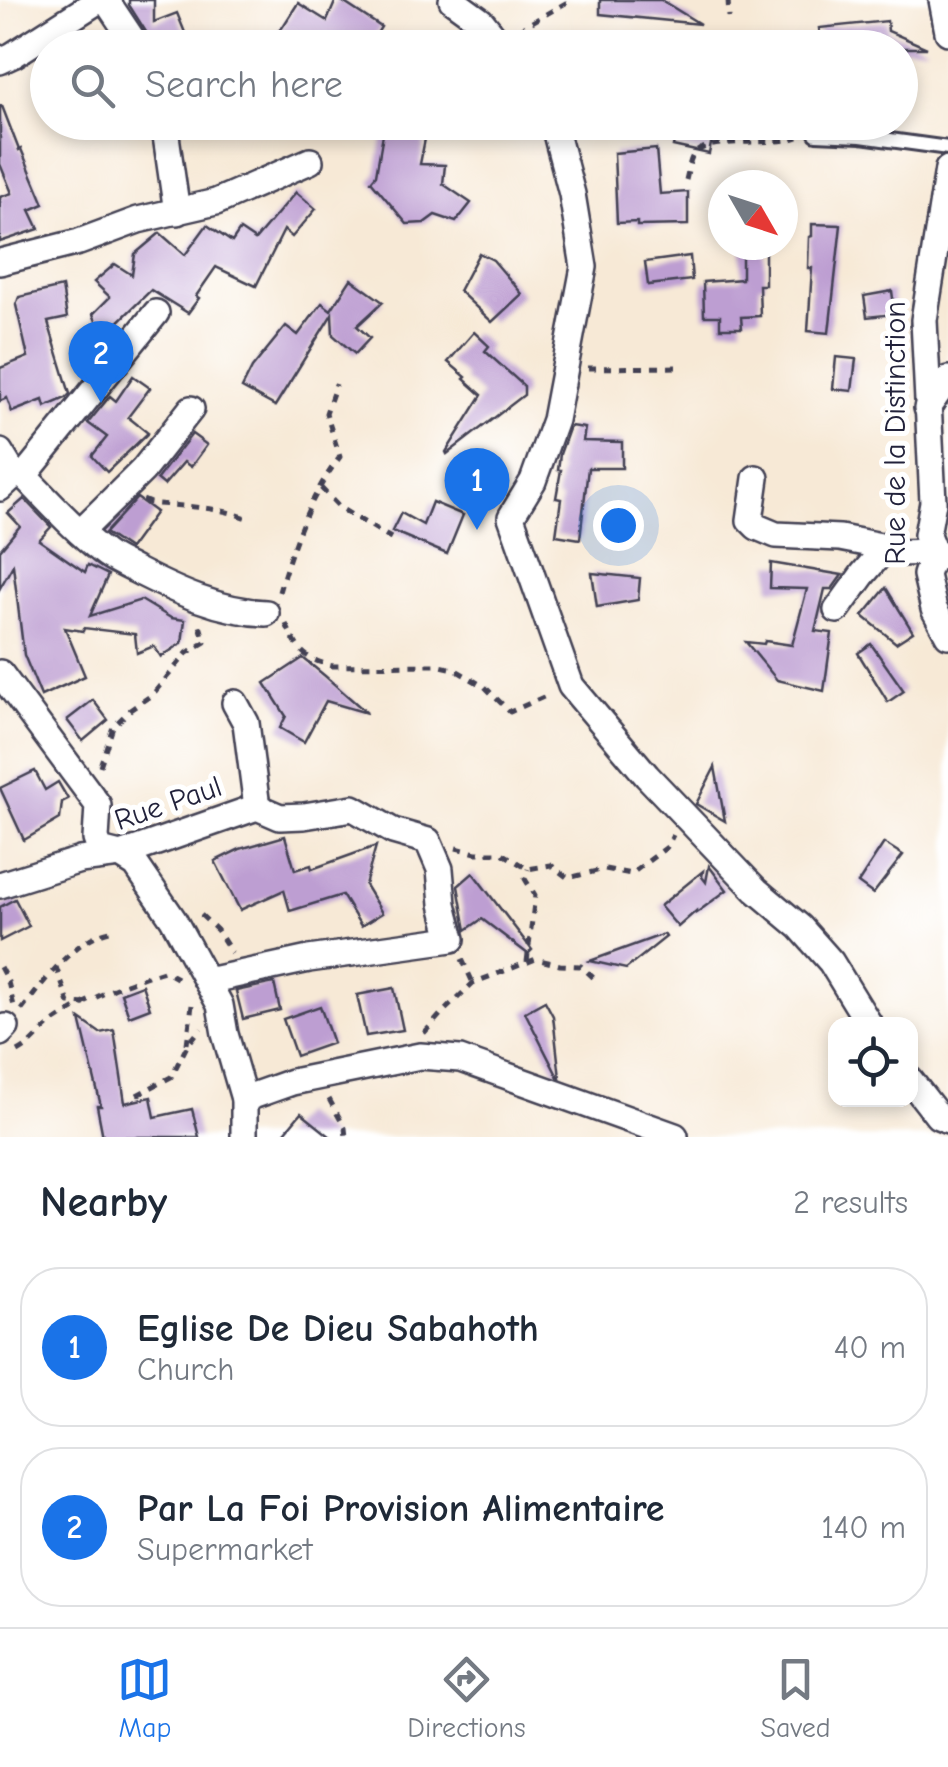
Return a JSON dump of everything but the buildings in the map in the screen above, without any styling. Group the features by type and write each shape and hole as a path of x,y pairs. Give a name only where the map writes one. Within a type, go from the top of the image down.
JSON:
{"street":[{"path":"53,30 102,0 124,30"},
{"path":"452,0 488,30"},
{"path":"942,0 948,32"},
{"path":"0,60 30,44"},
{"path":"167,140 178,212"},
{"path":"558,140 572,194 584,268 554,420 533,481 511,517 572,686 646,776 831,962 865,1017"},
{"path":"0,262 79,242 138,220 216,202 310,161"},
{"name":"Rue de la Distinction","path":"948,169 924,320 927,408 940,511 927,534 941,555 926,575 934,609 948,635"},
{"path":"13,480 156,313"},
{"path":"927,408 948,380"},
{"path":"80,532 143,470 191,409"},
{"path":"0,452 13,480 105,554 202,600 238,612 269,612"},
{"path":"756,478 750,520 776,536 840,538 886,547 897,553 941,555"},
{"path":"837,610 886,547"},
{"path":"0,674 98,806 96,839 100,850 120,855 136,865 173,919 220,1005 244,1100 244,1137"},
{"path":"235,704 246,722 257,807"},
{"name":"Rue Paul","path":"0,884 80,860 120,855 257,807 280,817 354,808 393,831 428,841"},
{"path":"205,978 452,940 440,869 428,841"},
{"path":"244,1100 292,1082 420,1056 460,1060 674,1136"},
{"path":"918,1090 938,1116 948,1120"}],"lane":[{"path":"890,140 948,148"}],"path":[{"path":"518,30 571,0"},
{"path":"728,0 729,18"},
{"path":"686,180 692,156 710,144 785,140"},
{"path":"565,366 684,367"},
{"path":"336,384 326,414 340,457 328,472 290,552 269,612 280,612 302,654 317,662 352,666 436,665 485,687 510,712 572,686"},
{"path":"321,488 340,508 392,538"},
{"path":"122,490 150,503 211,510 251,520"},
{"path":"89,792 113,726 154,694 188,653 206,642 198,617 202,600"},
{"path":"428,841 476,852 502,853 528,869 551,866 568,878 604,869 631,874 667,846 684,814"},
{"path":"527,962 535,895 525,879 528,869"},
{"path":"0,967 17,1016 56,966 98,934 110,931"},
{"path":"414,1044 473,983 527,962 536,959 581,966 598,982"},
{"path":"56,966 69,1003 86,1004 83,1005"},
{"path":"8,1037 33,1044 52,1023 83,1005 110,990 164,971 181,980 205,978"},
{"path":"137,1095 171,1077 187,1046 218,1015 220,1005"},
{"path":"319,1078 346,1137"}],"place":[{"name":"Par La Foi Provision Alimentaire","path":"101,403"},
{"name":"Eglise De Dieu Sabahoth","path":"477,530"}]}
